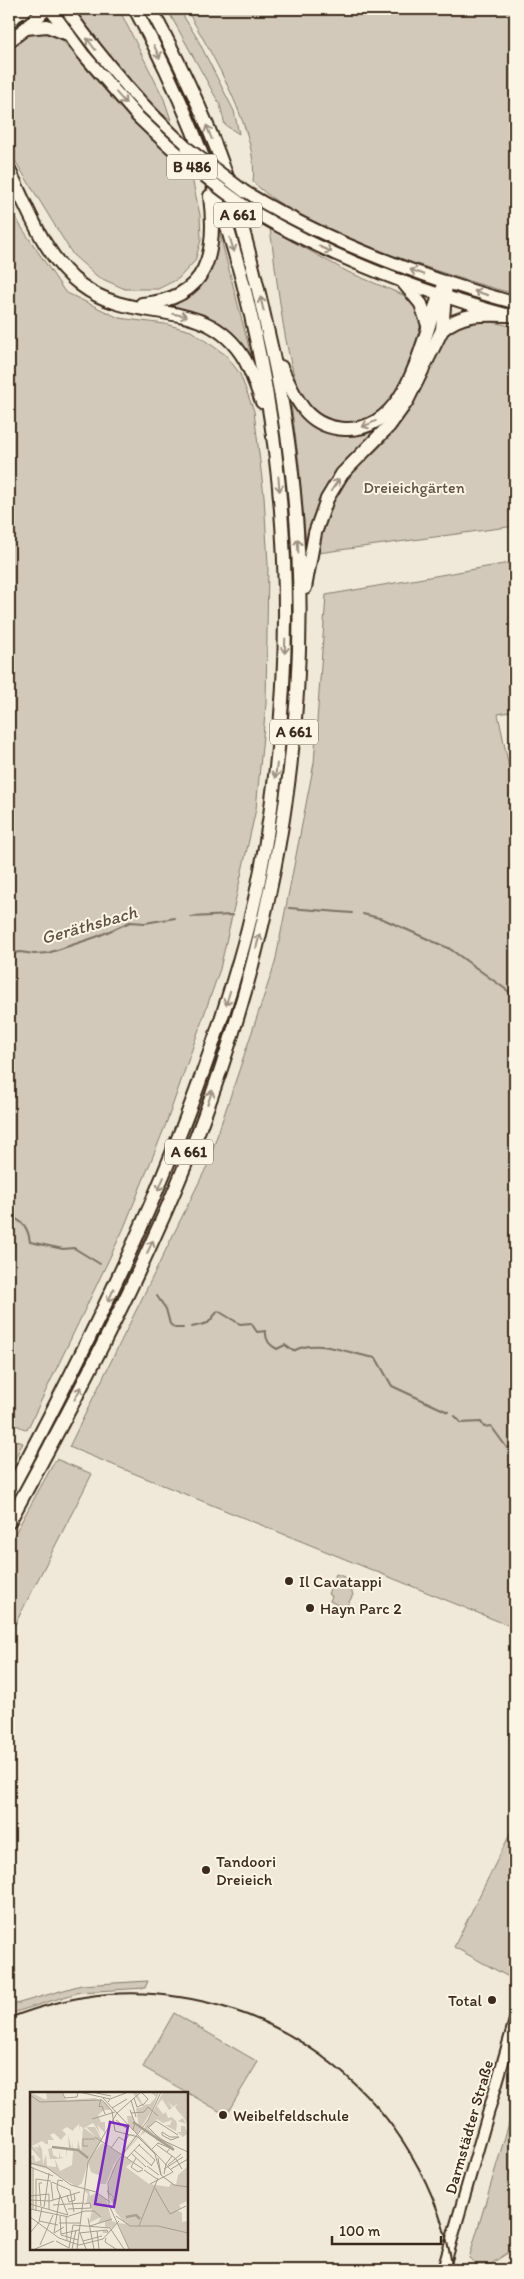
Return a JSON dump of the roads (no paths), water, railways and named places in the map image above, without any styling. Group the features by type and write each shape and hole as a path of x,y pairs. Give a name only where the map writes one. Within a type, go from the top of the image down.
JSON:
{"highway":[{"path":"9,41 46,9"},
{"name":"A 661","path":"9,1493 120,1278 189,1113 211,1052 240,959 253,906 269,824 284,688 285,566 283,520 274,435 249,307 206,166 174,88 135,9"},
{"name":"A 661","path":"9,1522 55,1436 152,1241 203,1117 236,1022 260,935 283,826 294,743 301,612 292,474 273,351 252,260 231,188 188,83 151,9"},
{"path":"26,28 47,26 68,34"},
{"path":"115,303 158,303 170,299 190,286 205,268 213,243 212,211 206,166"},
{"path":"9,170 49,247 62,267 82,285 115,303 139,310 192,317 205,322 226,336 245,360 274,435"},
{"path":"402,281 422,304 429,326"},
{"path":"442,330 443,296 446,282"},
{"path":"273,351 304,410 320,424 332,428 354,429 373,422 397,401 418,361 429,326 443,296"},
{"path":"442,330 455,320 467,316 512,316"},
{"name":"A 661","path":"301,612 320,516 330,493 347,469 397,416 419,379 442,330"}],"main road":[{"name":"B 486","path":"50,9 68,34 141,112 178,155 220,190 281,228 323,248 443,296 512,316"},
{"name":"B 486","path":"66,9 141,112 210,168 245,192 277,211 340,243 446,282 515,303"},
{"name":"Darmstädter Straße","path":"444,2270 515,2020"}],"waterway":[{"name":"Geräthsbach","path":"289,908 352,913"},
{"name":"Geräthsbach","path":"363,914 383,919 450,949 515,996"},
{"name":"Geräthsbach","path":"190,917 233,915"},
{"name":"Geräthsbach","path":"9,954 20,952 48,953 96,937 130,922 145,923 175,918"},
{"path":"9,1216 24,1225 30,1242 63,1249 74,1248 100,1264"},
{"path":"157,1296 166,1309 170,1324 175,1328 183,1328"},
{"path":"192,1327 208,1323 218,1311 240,1324 251,1323 257,1332 266,1331 268,1342 277,1349 285,1345 293,1351 303,1347 324,1346 376,1358 392,1386 448,1412"},
{"path":"455,1416 461,1423 481,1422 484,1427 491,1426 507,1448 515,1446"}],"railway":[{"path":"9,2018 57,2003 95,1995 170,1996 229,2009 284,2032 334,2065 377,2107 411,2155 437,2210 453,2270"}],"place":[{"name":"Il Cavatappi","path":"289,1581"},
{"name":"Hayn Parc 2","path":"310,1608"},
{"name":"Tandoori Dreieich","path":"206,1870"},
{"name":"Total","path":"492,2000"},
{"name":"Weibelfeldschule","path":"223,2115"}],"park label":[{"name":"Dreieichgärten","path":"414,487"}]}
